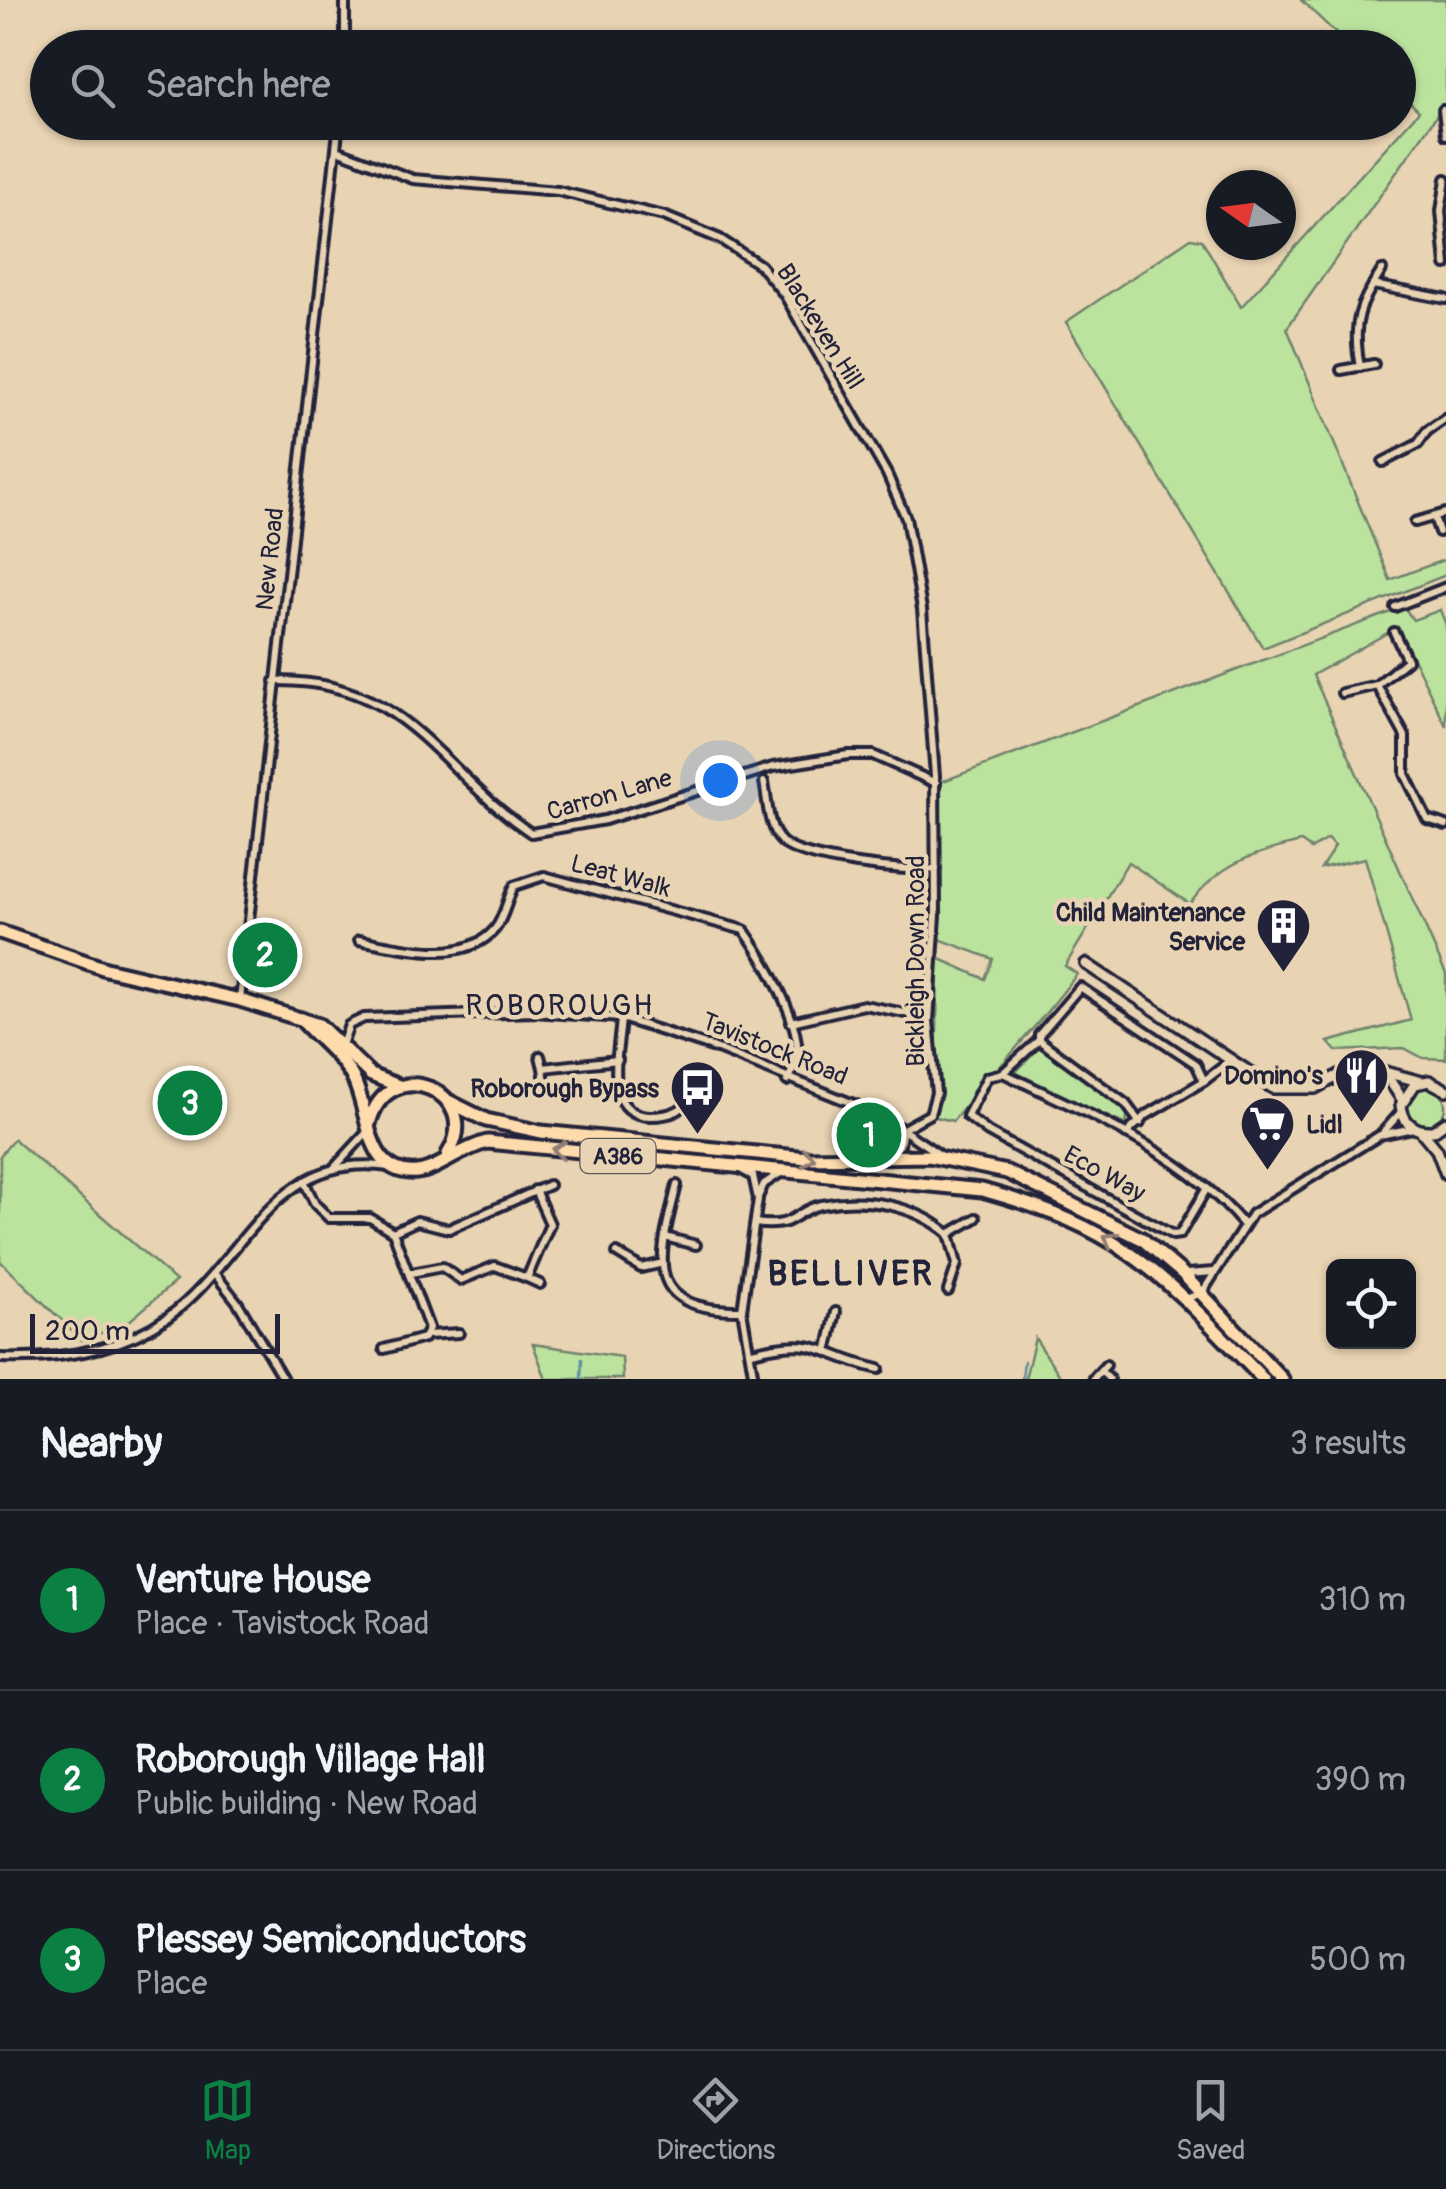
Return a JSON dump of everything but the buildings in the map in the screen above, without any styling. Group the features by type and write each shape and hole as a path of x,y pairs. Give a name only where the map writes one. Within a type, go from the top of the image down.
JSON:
{"highway":[{"name":"Tavistock Road","path":"0,932 106,970 240,1000 319,1025 371,1075 399,1086 429,1087 486,1120 541,1132 808,1158 950,1159 1007,1172 1114,1222 1183,1274 1282,1379"},
{"name":"Tavistock Road","path":"301,1020 344,1065 377,1153 398,1168"},
{"path":"369,1127 378,1101 399,1086"},
{"path":"445,1158 457,1129 448,1101"},
{"name":"A386","path":"398,1168 428,1169 445,1158 488,1142 982,1190 1051,1210 1126,1248 1188,1298 1264,1379"}],"street":[{"path":"345,0 345,30"},
{"path":"1443,110 1446,135"},
{"name":"New Road","path":"240,1000 338,140"},
{"name":"Blackeven Hill","path":"337,150 413,180 558,192 613,201 720,239 760,265 792,308 887,474 906,518 922,609 936,779"},
{"path":"1446,179 1441,211 1446,265"},
{"path":"1360,367 1354,335 1358,316 1382,270"},
{"path":"1373,285 1446,299"},
{"path":"1341,370 1374,364"},
{"path":"1383,462 1418,444 1427,430 1446,418"},
{"path":"1415,522 1446,513"},
{"path":"1434,517 1439,532"},
{"path":"1395,607 1446,587"},
{"path":"1342,693 1377,685 1406,660 1394,632"},
{"name":"Carron Lane","path":"275,680 336,686 408,722 434,742 499,812 532,833 605,820 756,771 848,754 873,754 936,779"},
{"path":"1377,685 1405,736 1402,760 1415,796 1427,818 1446,825"},
{"name":"Bickleigh Down Road","path":"903,1129 930,1114 936,1093 929,1021 936,779"},
{"path":"764,782 770,816 784,845 799,852 872,867 936,868"},
{"name":"Leat Walk","path":"359,940 430,951 462,949 481,942 498,926 514,886 544,876 744,930 771,973 791,1022 797,1058 787,1081"},
{"path":"1086,964 1254,1079 1287,1090 1315,1088 1357,1067 1422,1082 1441,1082 1446,1090"},
{"path":"1140,1123 1126,1104 1039,1040 1038,1034 1080,987 1196,1064 1204,1081"},
{"path":"791,1022 864,1004 914,1015"},
{"name":"Tavistock Road","path":"342,1044 349,1025 364,1018 534,1012 621,1018 715,1048 787,1081 881,1115 950,1159"},
{"path":"621,1018 619,1102 627,1110 641,1115 673,1114 686,1107 697,1092"},
{"path":"1000,1073 1039,1040"},
{"path":"540,1056 544,1082"},
{"path":"543,1068 618,1060"},
{"path":"1126,1134 1228,1062"},
{"path":"1382,1070 1418,1130 1437,1150 1446,1174"},
{"name":"Eco Way","path":"1208,1188 1180,1234 1173,1234 988,1132 967,1116 988,1077 1000,1073 1126,1134 1208,1188 1243,1224"},
{"path":"1380,1136 1410,1088 1422,1082"},
{"path":"1206,1298 1215,1272 1243,1224 1275,1198 1380,1136 1433,1131 1446,1122"},
{"path":"333,1169 369,1127"},
{"path":"882,1160 900,1144 903,1129"},
{"path":"718,1164 753,1176 758,1198 742,1310 754,1379"},
{"path":"0,1358 75,1355 125,1339 165,1319 215,1274 269,1204 304,1180 333,1169 372,1165 398,1168"},
{"path":"758,1198 774,1176 805,1171"},
{"path":"304,1180 315,1204 329,1218 370,1218 393,1232 428,1318 427,1334"},
{"path":"393,1232 417,1221 449,1229 548,1185"},
{"path":"677,1185 659,1264 666,1282 691,1302 708,1309 742,1310"},
{"path":"527,1278 550,1224 535,1190"},
{"path":"755,1223 786,1225 817,1206 873,1204 910,1209 949,1234 957,1264 948,1291"},
{"path":"949,1234 976,1218"},
{"path":"664,1237 696,1245"},
{"path":"617,1253 641,1268 659,1264"},
{"path":"411,1273 442,1267 462,1280 495,1266 540,1284"},
{"path":"1183,1274 1215,1272"},
{"path":"1206,1298 1215,1272"},
{"path":"215,1274 238,1302 283,1379"},
{"path":"1188,1298 1206,1298"},
{"path":"828,1348 836,1312"},
{"path":"384,1349 392,1350 427,1334 459,1333"},
{"path":"752,1352 792,1344 828,1348 851,1363 879,1369"},
{"path":"1094,1378 1104,1368 1108,1379"}],"green space":[{"path":"1301,0 1446,0 1446,102 1287,328 1390,580 1446,559 1446,575 1263,648 1066,322 1191,238 1202,240 1206,260 1214,260 1241,307 1284,260 1296,260 1296,246 1393,140 1416,140 1416,30 1332,30"},
{"path":"1404,607 1413,620 1440,610 1446,625 1446,726 1398,627 1313,675 1446,974 1446,1059 1423,1058 1404,1048 1336,1051 1328,1042 1411,1020 1365,858 1321,868 1335,846 1327,839 1311,849 1301,842 1239,862 1213,879 1190,904 1128,862 1065,966 1077,974 953,1121 932,1116 936,1104 938,958 985,979 993,959 939,939 938,783"},
{"path":"1041,1046 1128,1111 1126,1125 1014,1074"},
{"path":"1426,1087 1439,1093 1445,1106 1439,1119 1426,1125 1413,1119 1407,1106 1413,1093"},
{"path":"14,1139 176,1281 126,1324 82,1340 0,1261 0,1156"},
{"path":"1035,1338 1062,1379 1025,1379"},
{"path":"533,1344 622,1357 623,1379 546,1379"}],"waterway":[{"path":"581,1379 582,1359"},
{"path":"1022,1379 1024,1361"}],"place":[{"name":"Roborough Village Hall","path":"265,955"},
{"name":"Child Maintenance Service","path":"1284,975"},
{"name":"Plessey Semiconductors","path":"190,1103"},
{"name":"Domino's","path":"1362,1124"},
{"name":"Venture House","path":"869,1135"},
{"name":"Roborough Bypass","path":"698,1137"},
{"name":"Lidl","path":"1267,1173"}],"district":[{"name":"ROBOROUGH","path":"560,1005"},
{"name":"BELLIVER","path":"851,1273"}]}
